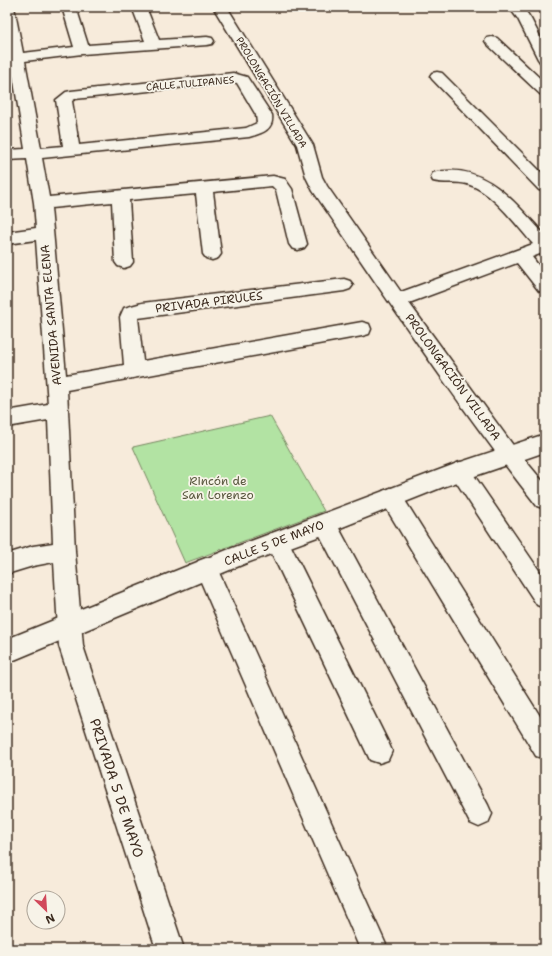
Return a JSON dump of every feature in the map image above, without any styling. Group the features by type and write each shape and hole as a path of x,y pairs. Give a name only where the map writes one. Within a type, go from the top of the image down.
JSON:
{"street":[{"name":"AVENIDA SANTA ELENA","path":"7,7 12,58 34,154 42,204 59,410 64,551 71,626"},
{"path":"69,7 82,50"},
{"path":"139,7 153,44"},
{"name":"PROLONGACIÓN VILLADA","path":"220,7 305,145 314,177 319,187 397,300 508,454 545,500"},
{"path":"516,7 527,22 537,47 545,59"},
{"path":"12,58 82,50 207,41"},
{"path":"492,41 545,91"},
{"path":"437,76 545,186"},
{"name":"CALLE TULIPANES","path":"7,155 34,154 249,132 263,126 265,122 264,115 242,80 233,78 71,95 64,100 72,150"},
{"path":"439,177 475,180 490,188 545,246"},
{"path":"42,204 204,189 269,181 279,183 284,189 298,244"},
{"path":"204,189 212,254"},
{"path":"120,197 124,262"},
{"path":"7,238 44,233"},
{"name":"PROLONGACIÓN VILLADA","path":"397,300 545,246"},
{"path":"521,256 545,287"},
{"name":"PRIVADA PIRULES","path":"134,370 129,318 131,313 142,310 344,285"},
{"path":"57,384 362,329"},
{"path":"7,419 59,410"},
{"name":"CALLE 5 DE MAYO","path":"7,651 71,626 206,568 325,524 460,471 545,443"},
{"path":"460,471 545,598"},
{"path":"391,497 545,747"},
{"path":"325,524 479,814"},
{"path":"277,541 379,752"},
{"path":"7,564 33,556 64,551"},
{"path":"206,568 374,949"},
{"name":"PRIVADA 5 DE MAYO","path":"71,626 71,646 170,949"}],"green space":[{"name":"Rincón de San Lorenzo","path":"270,416 324,511 185,563 133,447"}]}
